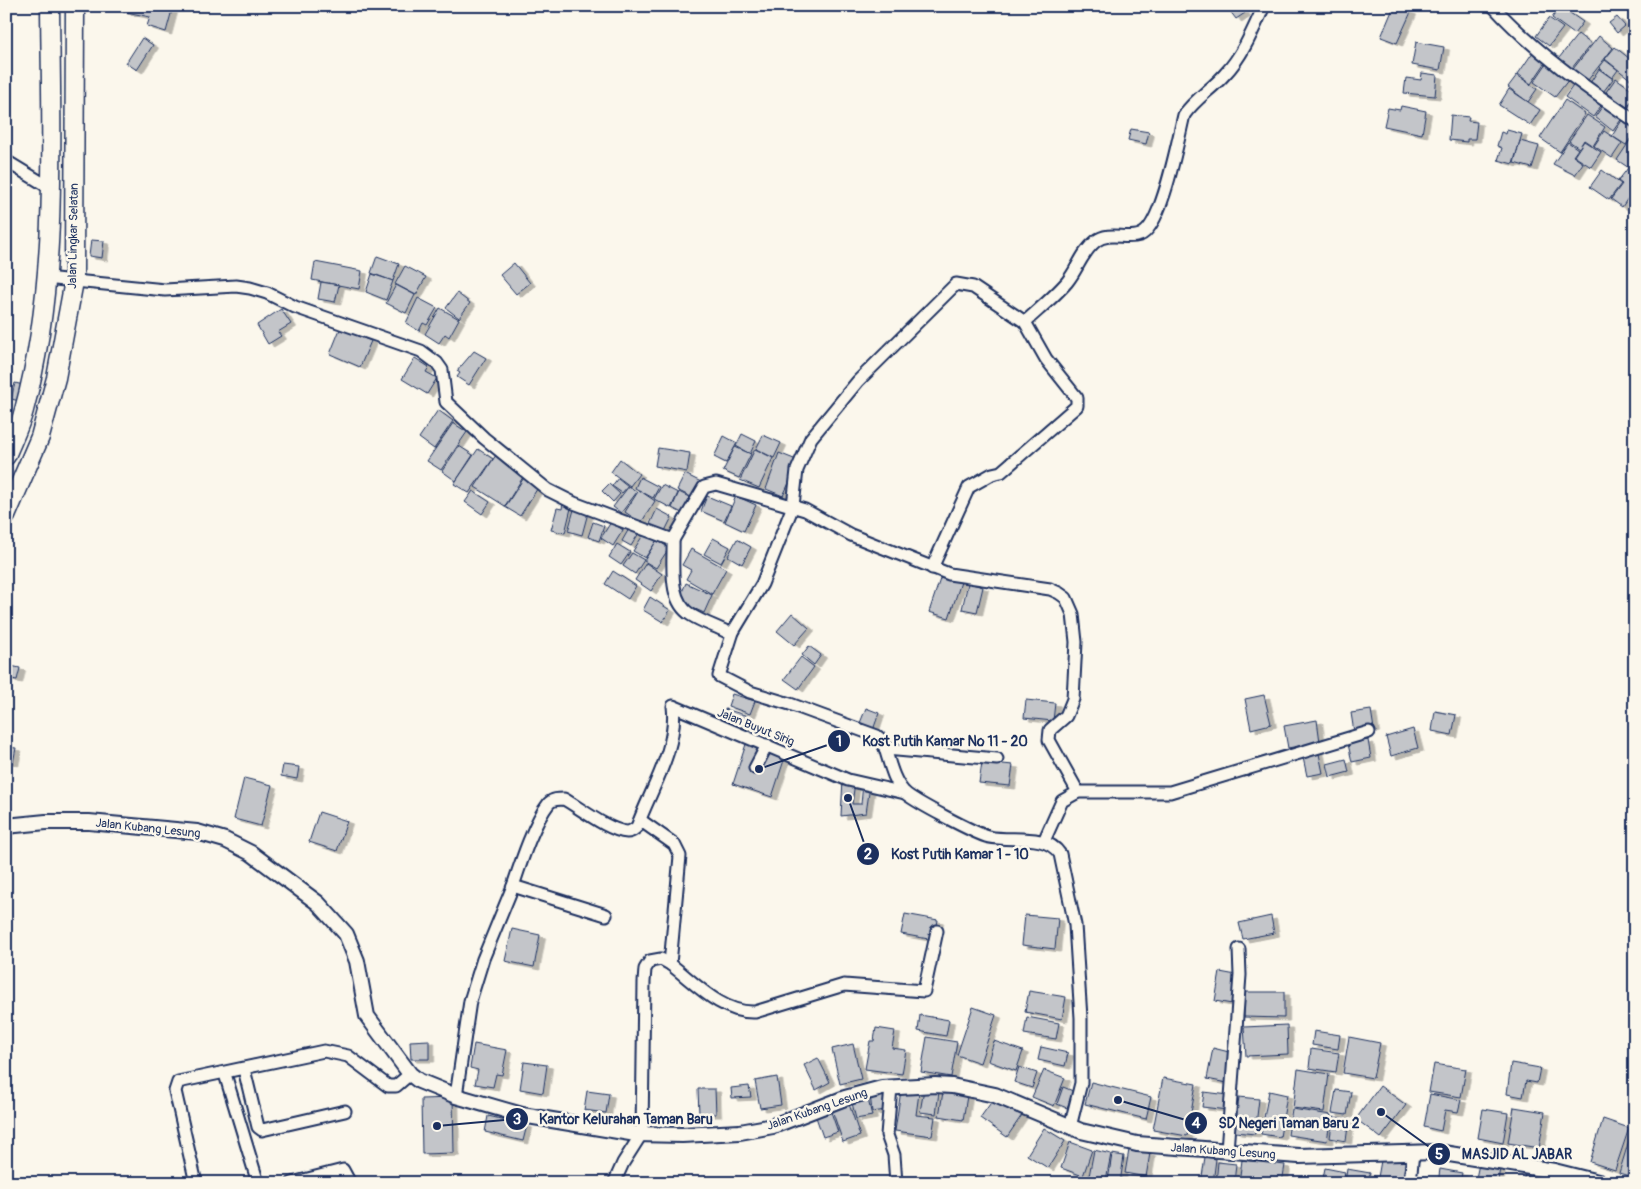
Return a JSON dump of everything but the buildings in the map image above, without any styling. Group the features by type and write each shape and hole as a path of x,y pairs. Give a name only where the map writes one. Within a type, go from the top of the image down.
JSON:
{"highway":[{"name":"Jalan Lingkar Selatan","path":"6,456 24,412 33,370 45,278 52,189 50,6"},
{"name":"Jalan Lingkar Selatan","path":"6,516 40,437 58,369 74,281 75,6"}],"street":[{"path":"1026,322 1067,281 1079,260 1097,240 1111,235 1140,236 1150,229 1160,207 1184,115 1192,103 1230,69 1246,44 1264,6"},
{"path":"1493,6 1509,24 1545,54 1635,121"},
{"path":"6,161 52,189"},
{"path":"45,278 165,290 236,286 250,288 267,292 295,307 421,350 437,363 442,370 446,402 484,438 548,490 574,503 673,540"},
{"path":"932,568 969,487 992,474 1001,472 1078,406 1077,398 1046,359 1026,322 973,287 956,284 858,381 811,438 797,470 793,506 762,584 733,632 719,676 750,692 790,704 878,736 886,749 897,782 905,793 965,828 988,837 1044,841 1054,846 1060,854 1075,925 1078,956 1082,1067 1081,1083 1070,1127"},
{"path":"733,632 727,632 692,616 678,602 674,591 673,540 701,491 709,485 716,484 805,510 851,535 949,574 1050,589 1066,598 1072,614 1076,642 1073,699 1066,716 1050,730 1049,740 1078,792"},
{"name":"Jalan Buyut Sirig","path":"640,820 668,754 674,714 673,706 747,739 766,745 848,780 905,793"},
{"path":"1044,841 1062,801 1078,792 1170,792 1369,732"},
{"path":"755,768 766,745"},
{"path":"886,749 997,759"},
{"path":"456,1096 470,1002 483,959 513,886 526,848 550,802 564,799 605,823 626,832 632,832 640,820 674,844 680,856 670,964"},
{"name":"Jalan Kubang Lesung","path":"6,826 46,822 89,822 197,832 225,840 251,853 318,903 346,934 357,961 367,1016 410,1074 419,1081 456,1096 522,1115 591,1128 642,1133 714,1133 773,1126 845,1098 891,1087 952,1086 995,1094 1070,1127 1102,1137 1137,1144 1299,1156 1413,1152 1458,1155 1582,1176 1602,1183"},
{"path":"513,886 606,915"},
{"path":"614,1183 623,1163 642,1133 645,969 655,958 670,964 728,1008 744,1012 754,1012 844,985 924,991 938,931"},
{"path":"1227,1151 1240,975 1239,949"},
{"path":"196,1183 175,1091 178,1082 184,1079 225,1074 324,1050 348,1056 388,1086 396,1086 410,1074"},
{"path":"244,1069 258,1127 262,1130 345,1111"},
{"path":"225,1074 258,1183"},
{"path":"891,1087 888,1138 894,1155 896,1183"},
{"path":"1410,1183 1413,1152"},
{"path":"292,1183 343,1170 350,1183"}],"place":[{"name":"Kost Putih Kamar No 11 - 20","path":"759,769"},
{"name":"Kost Putih Kamar 1 - 10","path":"848,798"},
{"name":"SD Negeri Taman Baru 2","path":"1118,1100"},
{"name":"MASJID AL JABAR","path":"1381,1112"},
{"name":"Kantor Kelurahan Taman Baru","path":"437,1126"}]}
